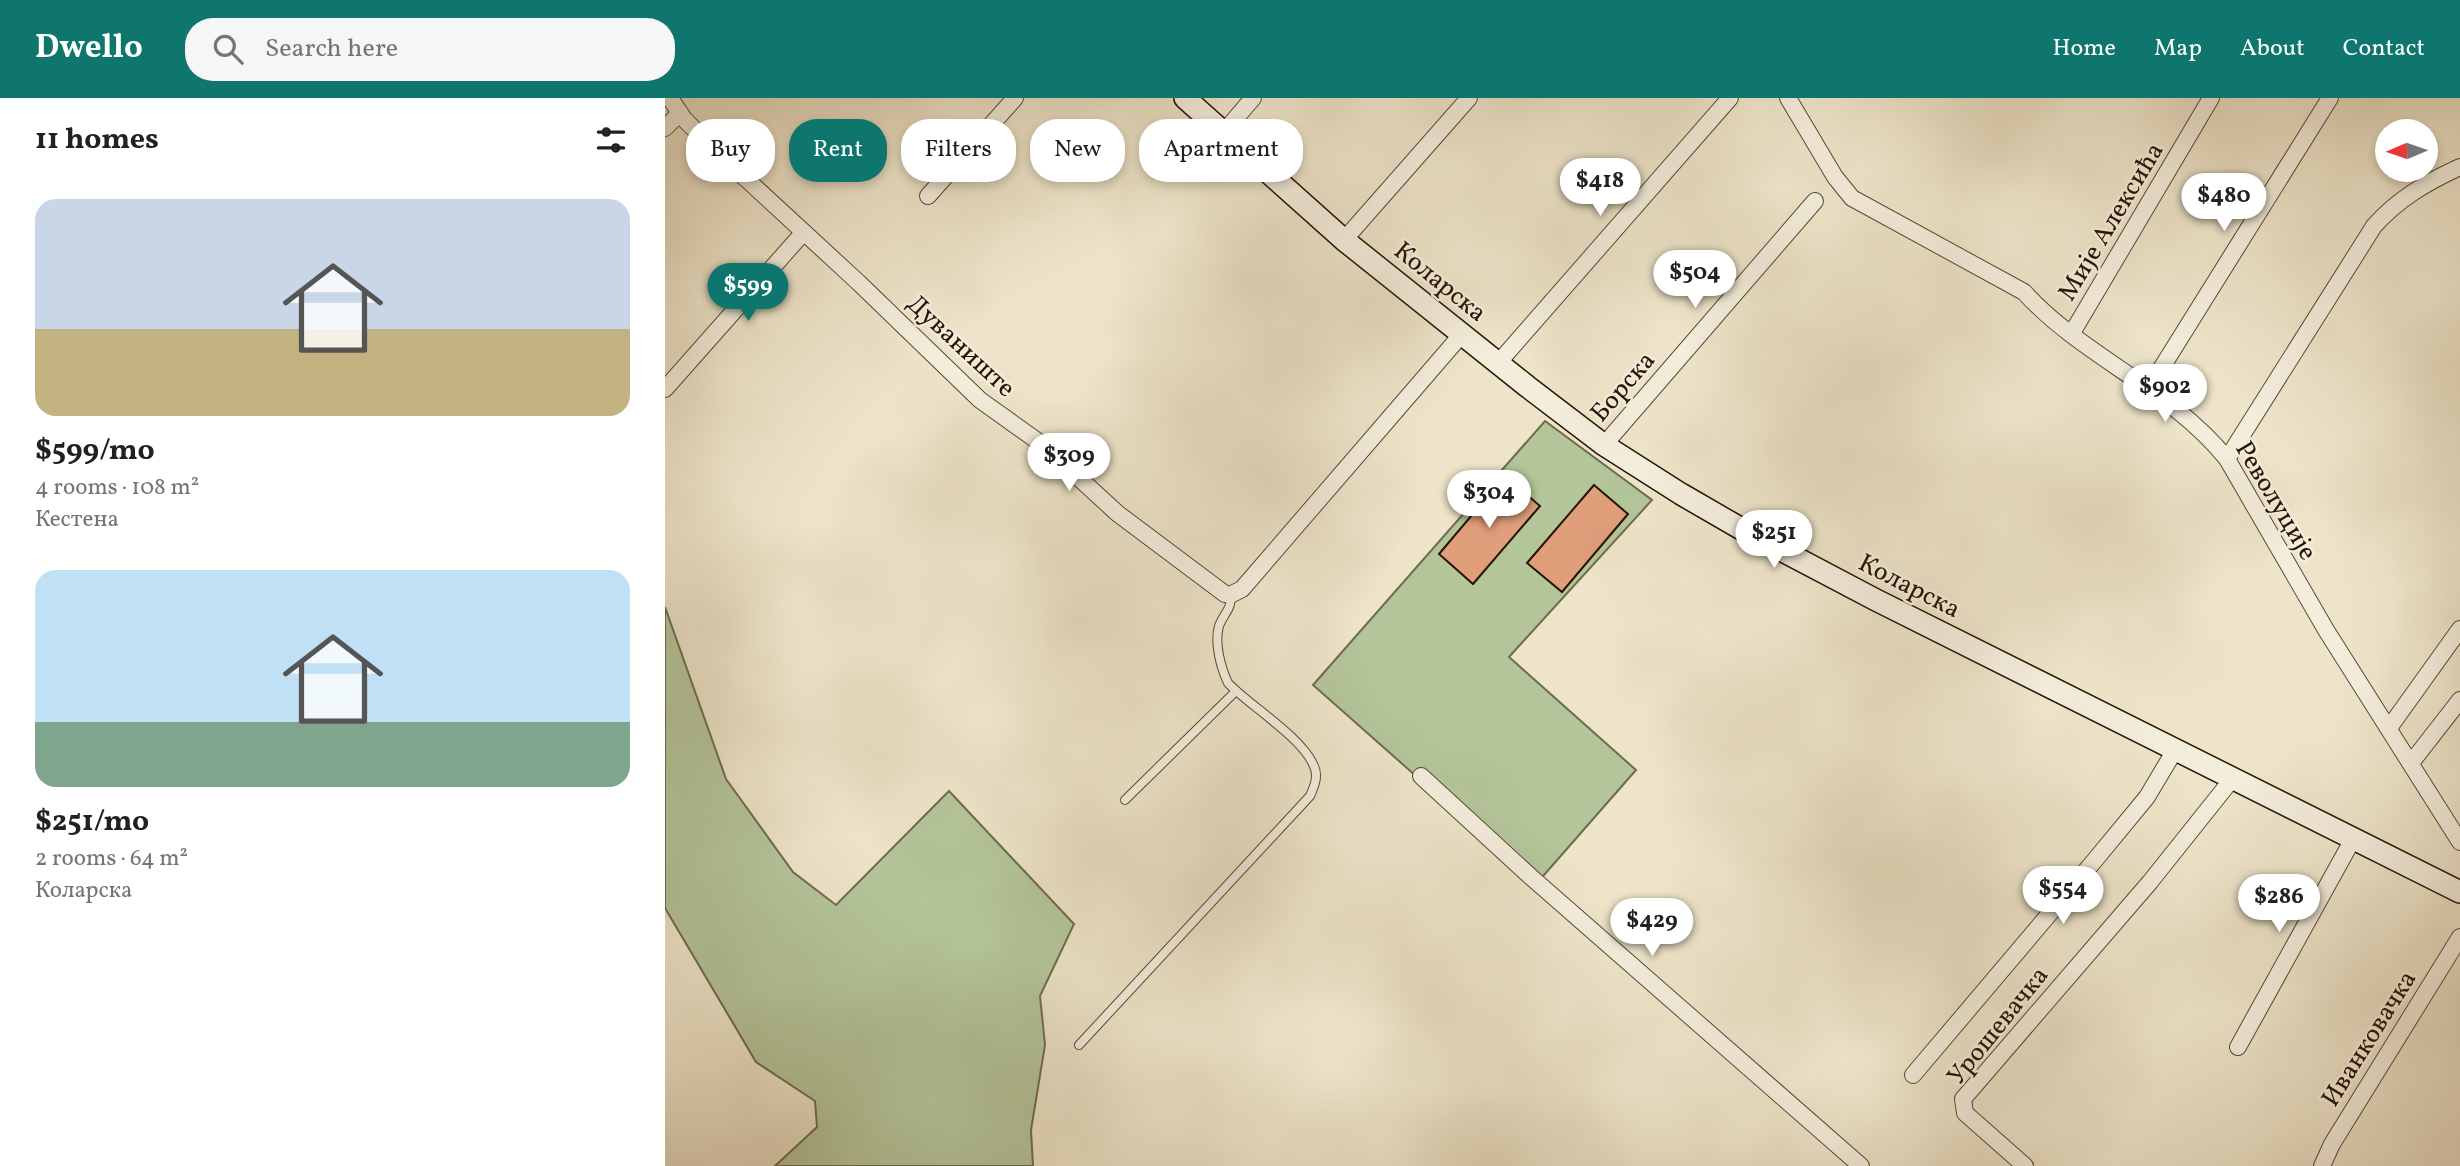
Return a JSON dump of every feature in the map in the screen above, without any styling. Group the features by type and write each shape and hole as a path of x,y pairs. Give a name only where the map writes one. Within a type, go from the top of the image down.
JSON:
{"main road":[{"name":"Коларска","path":"1185,98 1209,119"},
{"name":"Коларска","path":"1280,182 1344,240 1604,444 1745,531 2460,892"}],"street":[{"name":"Дуваниште","path":"670,98 680,113 803,233 980,400 1043,445 1117,513 1218,590 1230,595"},
{"path":"928,196 1015,98"},
{"path":"1235,119 1253,98"},
{"path":"1344,240 1469,98"},
{"path":"1499,362 1730,98"},
{"name":"Револуције","path":"1788,98 1835,177 1852,198 1998,275 2024,292 2045,314 2149,388 2208,436 2227,459 2326,630 2460,842"},
{"name":"Мије Алексића","path":"2072,333 2211,98"},
{"path":"2149,388 2330,98"},
{"path":"665,128 680,113"},
{"path":"2227,459 2374,226 2389,209 2413,191 2460,167"},
{"name":"Борска","path":"1604,444 1815,201"},
{"path":"665,389 803,233"},
{"path":"1230,595 1242,589 1462,334"},
{"path":"2389,728 2460,629"},
{"path":"2411,763 2460,700"},
{"path":"1913,1075 2138,807 2175,750"},
{"path":"1420,776 1531,877 1861,1166"},
{"name":"Урошевачка","path":"2025,1166 1965,1113 1963,1099 2150,882 2232,778"},
{"path":"2238,1047 2353,839"},
{"name":"Иванковачка","path":"2322,1166 2351,1113 2460,937"}],"lane":[{"path":"1079,1045 1310,796 1316,781 1313,762 1290,738 1235,691 1223,671 1218,629 1230,609 1230,595"},
{"path":"1125,800 1235,691"}],"green space":[{"path":"1545,421 1652,500 1509,657 1636,770 1537,883 1313,685"},
{"path":"665,607 726,779 793,872 836,905 949,791 1074,924 1040,996 1045,1045 1031,1130 1033,1166 775,1166 817,1127 815,1101 756,1062 665,908"}],"building":[{"path":"1505,476 1540,506 1473,584 1439,554"},
{"path":"1594,485 1628,514 1562,592 1527,563"}]}
